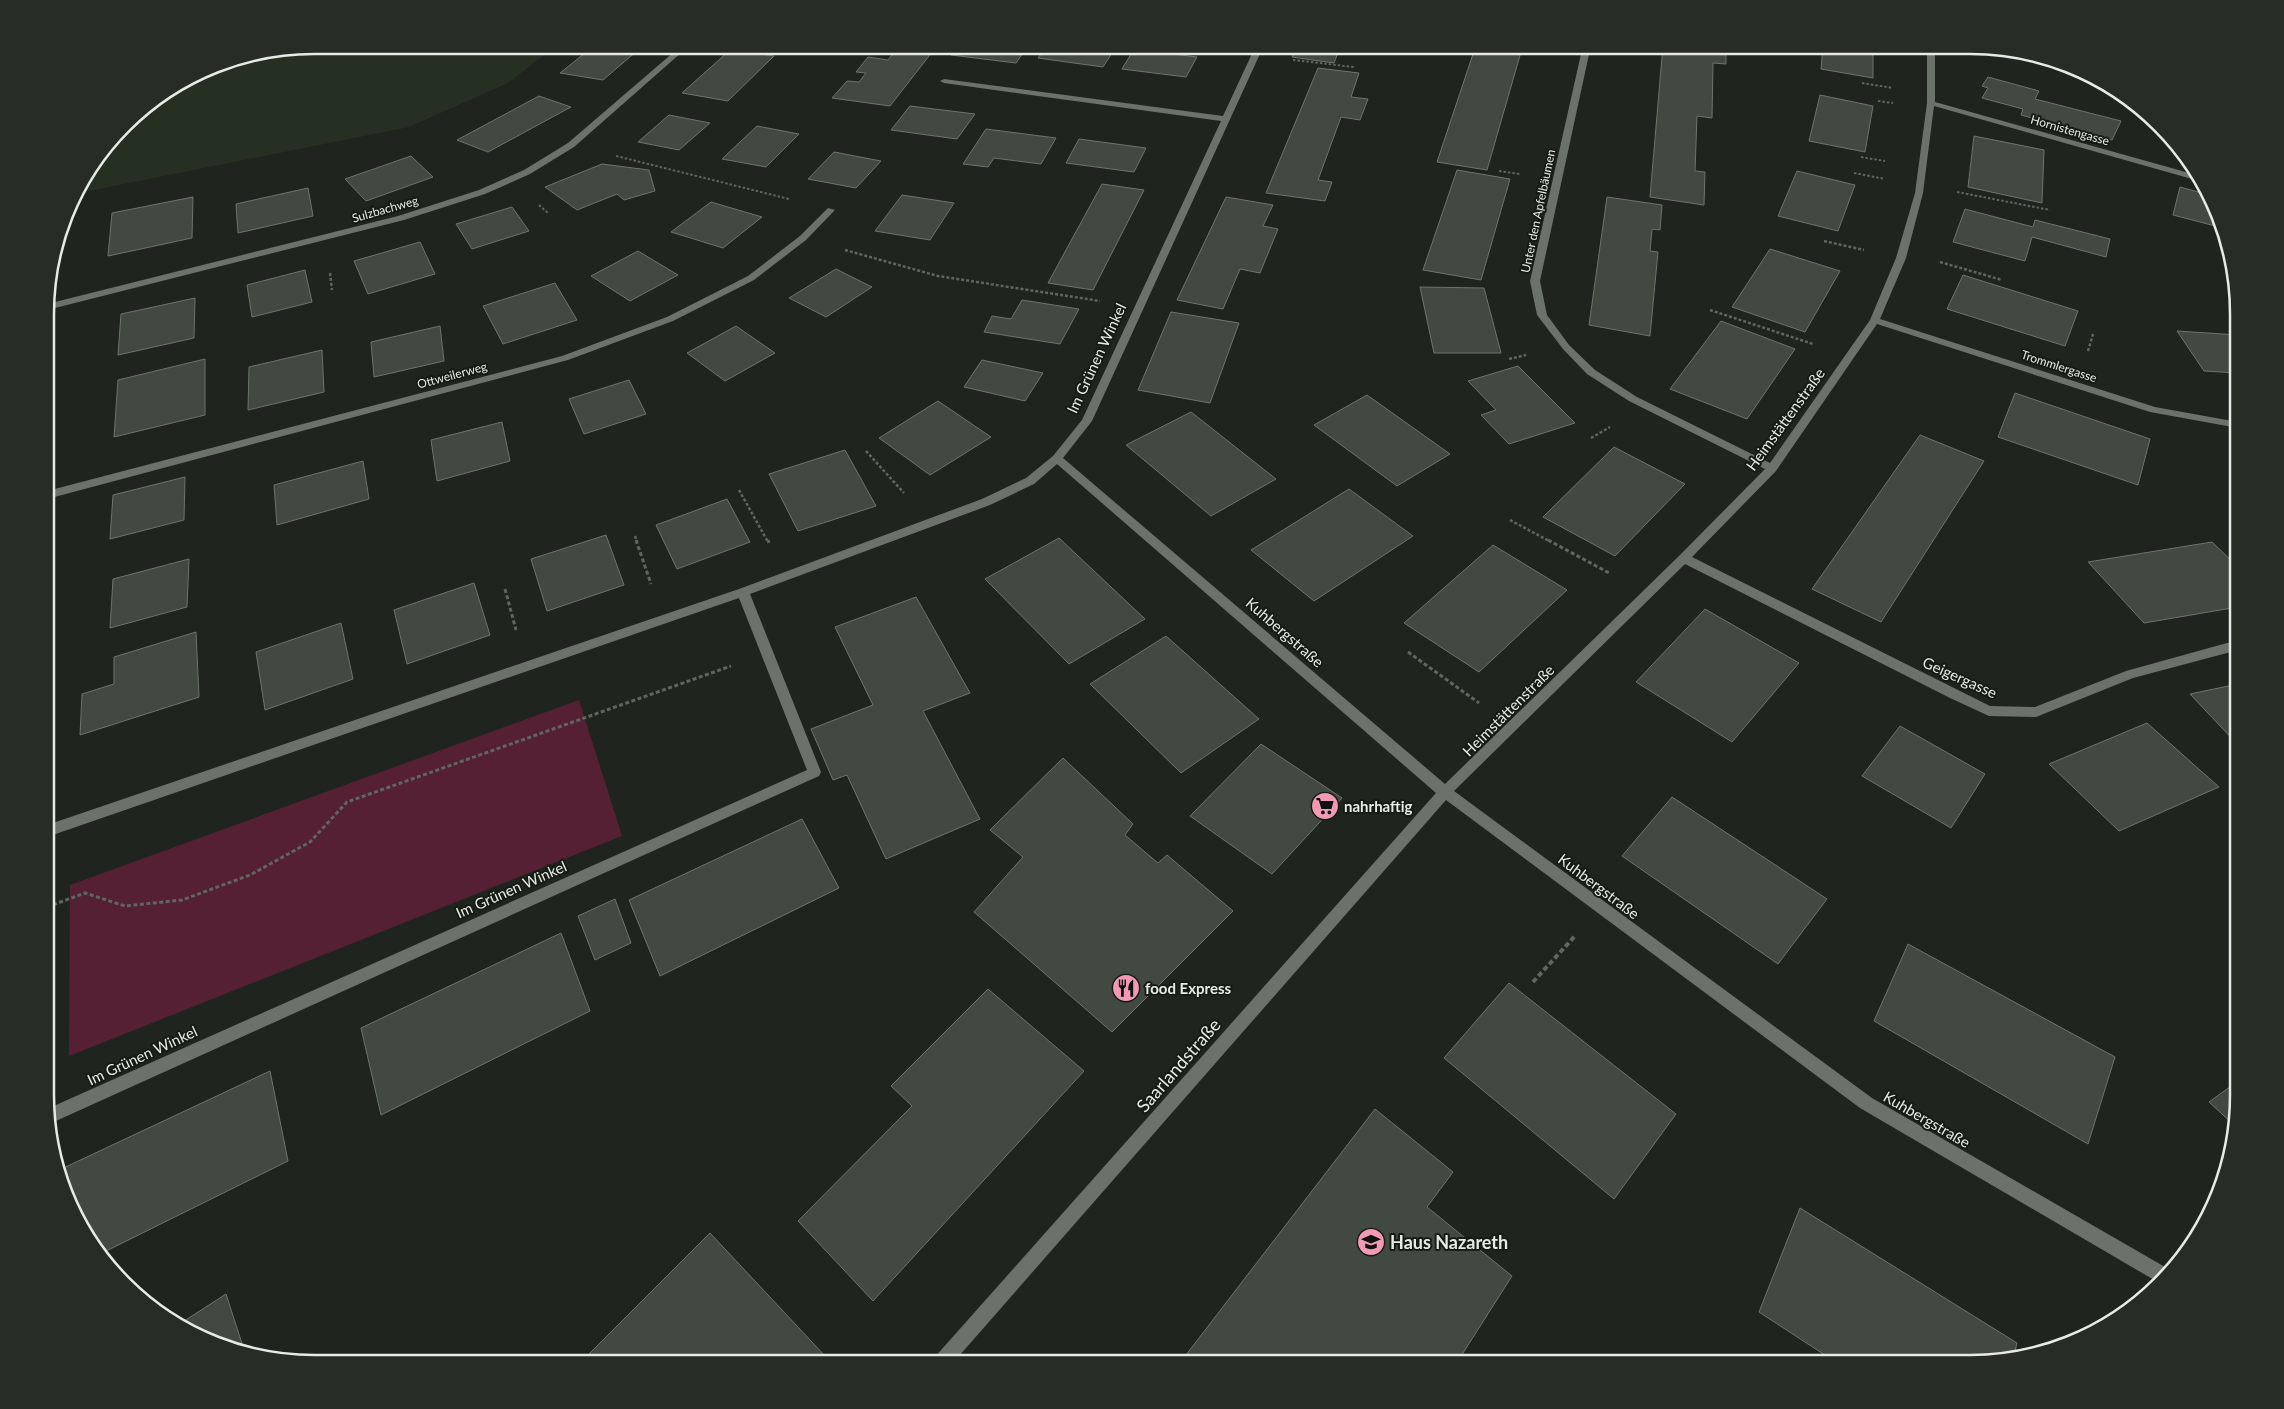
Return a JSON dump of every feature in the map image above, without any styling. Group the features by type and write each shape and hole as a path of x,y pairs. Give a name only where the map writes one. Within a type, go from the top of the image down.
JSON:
{"street":[{"name":"Sulzbachweg","path":"54,305 401,218 482,192 527,172 571,145 676,54"},
{"name":"Im Grünen Winkel","path":"54,829 744,592 932,523 986,502 1030,481 1056,458 1087,421 1256,54"},
{"name":"Unter den Apfelbäumen","path":"1585,54 1535,281 1542,315 1566,347 1591,372 1633,399 1772,468"},
{"name":"Heimstättenstraße","path":"1446,792 1684,558 1772,468 1875,320 1903,251 1920,185 1931,104 1931,54"},
{"path":"944,81 1226,119"},
{"name":"Hornistengasse","path":"1931,104 2190,176"},
{"name":"Ottweilerweg","path":"54,493 565,358 670,319 751,278 803,238 831,210"},
{"name":"Trommlergasse","path":"1875,320 2154,410 2230,424"},
{"name":"Kuhbergstraße","path":"1056,458 1446,792 1601,908 1866,1103 2159,1274"},
{"name":"Geigergasse","path":"1684,558 1989,711 2036,712 2130,674 2230,648"},
{"name":"Im Grünen Winkel","path":"54,1114 814,772 744,592"},
{"name":"Saarlandstraße","path":"948,1355 1446,792"}],"path":[{"path":"1281,54 1354,67"},
{"path":"571,145 831,210"},
{"path":"1920,185 2050,210"},
{"path":"803,238 938,276 1138,307"},
{"path":"1903,251 2002,280"},
{"path":"1710,310 1849,356"},
{"path":"866,451 932,523"},
{"path":"739,490 788,576"},
{"path":"1510,520 1647,594"},
{"path":"635,536 663,620"},
{"path":"1408,652 1512,727"},
{"path":"54,904 85,893 125,906 182,900 250,875 310,842 347,802 767,653"},
{"path":"1533,982 1601,908"}],"shaded area":[{"path":"297,54 545,54 508,83 409,127 85,192 98,169 118,142 142,118 184,89 230,68 263,59"},
{"path":"579,700 622,836 69,1056 70,885"}],"building":[{"path":"584,54 633,54 603,80 560,73"},
{"path":"726,54 774,56 728,101 682,93"},
{"path":"893,54 931,54 890,106 832,98 847,81 859,82 866,73 856,72 868,57 888,60"},
{"path":"952,54 1022,54 1016,63"},
{"path":"1041,54 1111,54 1103,67 1038,58"},
{"path":"1131,54 1173,54 1197,57 1186,77 1122,69"},
{"path":"1294,54 1338,54 1334,63 1292,57"},
{"path":"1473,54 1520,54 1487,170 1437,162"},
{"path":"1662,54 1726,54 1726,64 1713,63 1712,118 1697,116 1695,171 1705,172 1704,205 1650,197"},
{"path":"1822,54 1873,54 1873,78 1821,69"},
{"path":"1318,68 1359,73 1351,97 1368,99 1360,120 1341,117 1318,180 1332,182 1325,201 1266,193"},
{"path":"1988,77 2039,91 2035,99 2121,121 2112,140 2021,115 2023,109 1982,98 1988,88 1982,86"},
{"path":"1820,95 1873,106 1865,152 1809,141"},
{"path":"539,96 571,107 488,152 457,140"},
{"path":"910,106 975,114 957,139 891,130"},
{"path":"669,115 710,123 679,150 638,142"},
{"path":"757,126 799,134 766,167 722,159"},
{"path":"986,129 1056,138 1041,164 994,158 988,167 963,164"},
{"path":"1974,136 2044,150 2042,203 1968,187"},
{"path":"1079,139 1146,148 1134,172 1066,163"},
{"path":"834,152 881,161 856,188 808,179"},
{"path":"411,156 433,177 366,201 345,179"},
{"path":"602,164 649,170 655,191 624,200 617,194 577,210 545,187"},
{"path":"1457,170 1510,179 1481,280 1423,270"},
{"path":"1797,171 1855,185 1838,231 1778,216"},
{"path":"1102,184 1144,190 1093,290 1048,283"},
{"path":"2180,187 2199,192 2214,226 2173,215"},
{"path":"308,188 313,216 238,233 236,204"},
{"path":"902,195 954,203 930,240 875,231"},
{"path":"193,197 192,238 108,256 112,213"},
{"path":"1226,197 1273,205 1263,226 1278,229 1260,273 1240,269 1223,309 1177,300"},
{"path":"1607,197 1662,205 1660,230 1652,229 1650,251 1658,252 1650,336 1589,325"},
{"path":"711,202 762,217 723,248 671,232"},
{"path":"512,207 529,231 472,249 456,224"},
{"path":"1965,209 2033,227 2035,220 2110,239 2106,257 2032,237 2025,261 1953,242"},
{"path":"420,242 435,274 368,294 354,261"},
{"path":"1770,249 1840,271 1805,332 1732,307"},
{"path":"638,251 678,275 630,301 591,276"},
{"path":"836,269 872,287 826,317 789,298"},
{"path":"305,270 312,302 252,317 247,285"},
{"path":"1963,275 2078,311 2065,346 1947,309"},
{"path":"555,283 577,320 503,344 483,306"},
{"path":"1420,287 1484,288 1501,353 1434,353"},
{"path":"195,298 194,338 118,355 121,314"},
{"path":"1022,300 1079,309 1060,344 984,332 992,316 1011,319"},
{"path":"1171,312 1239,323 1210,403 1138,390"},
{"path":"1721,321 1795,349 1747,419 1670,389"},
{"path":"440,326 444,361 374,377 371,342"},
{"path":"736,326 775,353 725,381 687,353"},
{"path":"2177,331 2230,334 2230,373 2204,371"},
{"path":"322,350 324,392 248,410 249,367"},
{"path":"205,359 205,415 114,437 118,380"},
{"path":"982,360 1043,373 1025,401 964,387"},
{"path":"1518,366 1575,423 1509,444 1481,415 1496,410 1468,381"},
{"path":"629,380 646,414 584,434 569,399"},
{"path":"2015,393 2150,439 2138,485 1998,437"},
{"path":"1367,395 1450,454 1397,486 1314,425"},
{"path":"938,401 991,437 930,475 879,438"},
{"path":"1191,412 1276,479 1211,516 1126,445"},
{"path":"502,422 510,461 437,481 431,440"},
{"path":"1920,435 1984,461 1881,622 1812,589"},
{"path":"1614,447 1685,484 1615,556 1543,517"},
{"path":"845,450 876,506 798,531 769,474"},
{"path":"363,461 369,499 277,525 274,485"},
{"path":"185,477 184,520 110,539 113,495"},
{"path":"1349,489 1413,536 1314,601 1251,550"},
{"path":"727,499 750,542 677,569 656,525"},
{"path":"606,535 624,585 547,611 531,559"},
{"path":"1059,538 1145,619 1069,664 985,579"},
{"path":"2212,542 2230,559 2230,608 2144,623 2088,562"},
{"path":"1493,545 1567,590 1479,672 1404,623"},
{"path":"189,559 187,607 110,628 113,579"},
{"path":"474,583 490,635 407,664 394,610"},
{"path":"916,597 970,693 923,711 980,819 886,859 847,775 833,780 811,729 873,705 835,627"},
{"path":"1705,609 1799,663 1732,742 1636,682"},
{"path":"341,623 353,679 265,710 256,652"},
{"path":"196,632 199,697 80,735 82,694 114,684 114,657"},
{"path":"1166,636 1259,719 1181,773 1090,684"},
{"path":"2230,686 2230,736 2190,694"},
{"path":"2147,723 2219,787 2119,831 2049,764"},
{"path":"1900,726 1985,774 1951,828 1862,776"},
{"path":"1261,744 1342,798 1272,874 1190,816"},
{"path":"1063,758 1133,824 1125,835 1158,863 1167,855 1233,911 1112,1032 974,912 1023,857 990,830"},
{"path":"1672,797 1827,899 1778,964 1622,856"},
{"path":"802,819 839,888 660,976 629,900"},
{"path":"615,899 631,943 595,960 578,916"},
{"path":"561,933 590,1011 381,1115 361,1028"},
{"path":"1908,944 2115,1057 2088,1144 1874,1021"},
{"path":"1509,983 1676,1114 1614,1199 1444,1058"},
{"path":"988,989 1084,1071 873,1301 798,1221 912,1106 891,1086"},
{"path":"270,1071 288,1161 106,1251 81,1210 65,1167"},
{"path":"2230,1087 2229,1121 2209,1102"},
{"name":"Haus Nazareth","path":"1375,1109 1453,1172 1427,1207 1512,1276 1462,1355 1186,1355"},
{"path":"1800,1208 2017,1343 2015,1351 1987,1355 1825,1355 1759,1312"},
{"path":"710,1233 824,1355 588,1355"},
{"path":"226,1294 242,1345 214,1335 185,1321"}],"place":[{"name":"nahrhaftig","path":"1325,806"},
{"name":"food Express","path":"1126,988"},
{"name":"Haus Nazareth","path":"1371,1242"}]}
